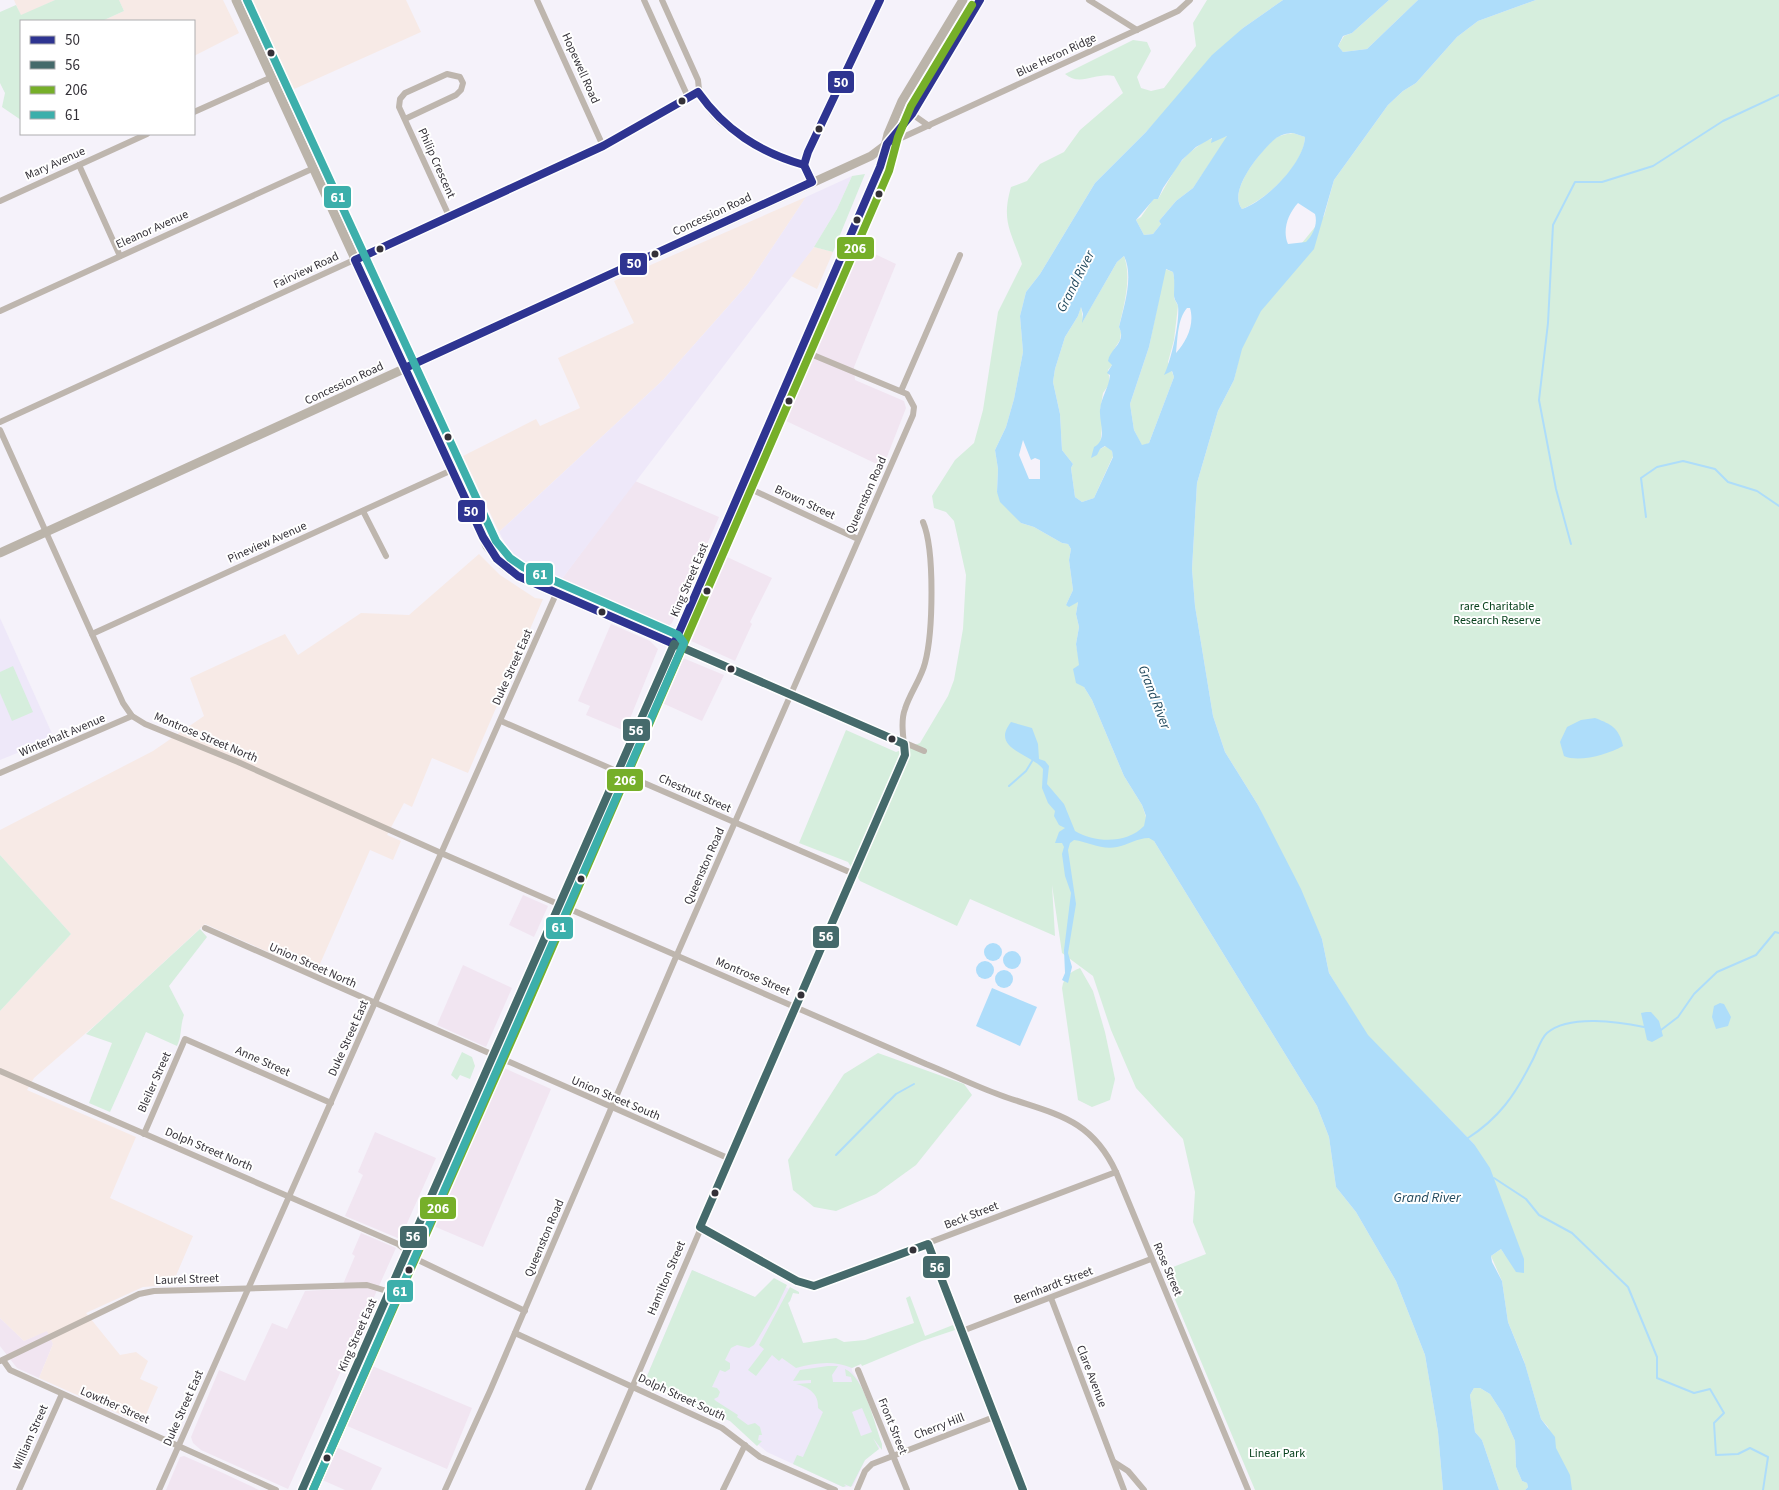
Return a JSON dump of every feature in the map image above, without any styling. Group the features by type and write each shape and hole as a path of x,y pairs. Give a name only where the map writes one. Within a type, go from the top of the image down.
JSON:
{"main road":[{"path":"236,0 452,470 493,554 510,571 556,594 674,644"},
{"name":"King Street East","path":"302,1490 561,905 801,350 880,167 888,134 902,101 963,0"},
{"path":"887,144 912,114 980,0"},
{"path":"938,42 950,49"},
{"name":"Concession Road","path":"0,553 871,156 887,144"}],"street":[{"name":"Hopewell Road","path":"537,0 603,146"},
{"path":"662,0 698,80 698,92 709,109 738,138 804,165"},
{"path":"812,182 804,165 808,152 880,0"},
{"path":"1088,0 1137,30"},
{"name":"Blue Heron Ridge","path":"887,144 1178,11 1190,0"},
{"path":"646,1 688,97"},
{"name":"Philip Crescent","path":"405,120 456,95 461,90 463,83 460,77 447,74 405,93 400,99 399,107 449,216"},
{"path":"195,112 272,77"},
{"name":"Fairview Road","path":"0,422 603,146 698,92"},
{"path":"912,114 929,126"},
{"name":"Mary Avenue","path":"0,201 145,135"},
{"path":"79,165 120,256"},
{"name":"Eleanor Avenue","path":"0,311 314,168"},
{"path":"801,350 901,391 960,255"},
{"name":"Queenston Road","path":"445,1490 525,1311 677,955 913,415 912,400 901,391"},
{"path":"0,430 123,703 132,716"},
{"name":"Pineview Avenue","path":"92,634 452,470"},
{"name":"Brown Street","path":"742,485 858,539"},
{"path":"363,511 386,556"},
{"name":"Hamilton Street","path":"588,1490 905,754 904,709 925,663 929,633 932,567 927,532 923,522"},
{"name":"Duke Street East","path":"160,1490 556,594"},
{"path":"674,644 924,751"},
{"name":"Winterhalt Avenue","path":"0,773 132,716"},
{"name":"Montrose Street North","path":"132,716 145,724 238,762 561,905"},
{"name":"Chestnut Street","path":"501,721 854,874"},
{"name":"Montrose Street","path":"561,905 1000,1095 1018,1101"},
{"name":"Union Street North","path":"205,928 494,1057"},
{"name":"Anne Street","path":"186,1039 331,1103"},
{"name":"Bleiler Street","path":"144,1134 186,1039"},
{"name":"Union Street South","path":"494,1057 730,1159"},
{"name":"Dolph Street North","path":"0,1071 290,1196 398,1244 407,1251"},
{"name":"Rose Street","path":"1018,1101 1044,1108 1076,1124 1093,1136 1108,1155 1248,1490"},
{"name":"Beck Street","path":"700,1227 797,1282 814,1286 1116,1172"},
{"path":"928,1244 1023,1490"},
{"path":"407,1251 416,1259 525,1311"},
{"name":"Bernhardt Street","path":"962,1331 1152,1259"},
{"name":"Laurel Street","path":"2,1361 147,1292 367,1285 390,1292"},
{"name":"Clare Avenue","path":"1050,1298 1124,1490"},
{"name":"Dolph Street South","path":"515,1333 623,1380 633,1387 722,1428 760,1456 835,1490"},
{"name":"Lowther Street","path":"2,1361 10,1370 276,1490"},
{"name":"Front Street","path":"858,1370 907,1490"},
{"name":"William Street","path":"19,1490 62,1394"},
{"name":"Cherry Hill","path":"857,1490 869,1466 994,1417"},
{"path":"723,1490 745,1445"},
{"path":"1113,1462 1128,1471 1144,1490"}],"shaded area":[{"path":"14,0 55,0 21,16"},
{"path":"119,0 223,0 239,33 195,55 195,20 104,20 124,11"},
{"path":"249,0 406,0 421,32 292,90"},
{"path":"852,176 837,209 814,247 558,584 511,554 499,532 662,381 748,284 806,197"},
{"path":"806,197 748,284 662,381 499,532 463,456 536,419 540,426 580,408 558,358 634,323 614,281"},
{"path":"858,246 896,264 854,367 855,380 904,401 906,408 883,467 782,419"},
{"path":"814,247 833,252 817,289 791,276"},
{"path":"635,481 719,517 672,623 666,628 658,628 558,584"},
{"path":"479,554 500,575 535,598 543,599 468,773 432,758 412,807 404,803 387,835 401,841 393,860 370,850 316,973 205,924 101,1020 34,1078 27,1090 136,1137 110,1198 193,1236 172,1285 143,1287 86,1313 120,1355 136,1352 148,1361 140,1379 158,1387 142,1424 39,1378 53,1344 47,1331 24,1341 0,1318 0,1011 71,934 0,855 0,830 153,751 204,716 190,678 285,634 298,655 361,613 409,615"},
{"path":"725,556 772,578 750,622 752,624 735,661 689,640"},
{"path":"0,618 54,738 0,760"},
{"path":"611,624 650,641 658,649 625,731 586,715 590,706 578,701"},
{"path":"683,658 724,675 702,721 660,702"},
{"path":"523,895 548,906 534,937 509,925"},
{"path":"463,965 512,988 486,1047 437,1025"},
{"path":"502,1067 551,1089 483,1247 431,1225"},
{"path":"375,1132 436,1158 400,1239 345,1216 363,1175 358,1172"},
{"path":"361,1233 396,1248 288,1489 201,1450 193,1443 191,1437 219,1370 245,1381 272,1323 287,1329 305,1291 341,1289 355,1256 352,1254"},
{"path":"692,1270 755,1297 773,1280 793,1291 788,1303 811,1363 851,1360 852,1371 859,1381 882,1446 865,1460 853,1486 843,1487 767,1452 730,1421 644,1383"},
{"path":"0,1318 24,1341 47,1330 53,1344 39,1378 17,1368 0,1346"},
{"path":"370,1365 472,1408 447,1469 345,1425"},
{"path":"334,1446 382,1468 371,1490 345,1490 320,1479"},
{"path":"184,1456 259,1490 166,1490 180,1457"}],"green space":[{"path":"55,0 119,0 124,11 104,20 20,20 20,119 2,107 5,93 0,83 0,12 16,5 21,15"},
{"name":"Linear Park","path":"1207,0 1283,0 1243,28 1146,132 1095,183 1040,274 1026,292 1020,316 1023,352 1014,399 1006,427 995,450 998,469 997,492 1021,523 1034,527 1062,543 1068,544 1071,549 1069,560 1073,590 1066,605 1078,602 1076,614 1079,627 1076,644 1084,687 1092,700 1124,776 1142,805 1154,841 1317,1106 1329,1137 1336,1187 1356,1212 1396,1281 1425,1355 1438,1432 1443,1490 1255,1490 1163,1271 1206,1254 1193,1222 1195,1192 1183,1139 1136,1088 1111,1030 1093,976 1062,953 1052,885 1055,936 970,899 957,926 860,881 848,862 799,843 846,730 896,752 920,743 948,696 954,680 963,629 966,575 954,521 946,512 934,508 932,496 955,460 974,443 983,410 998,312 1022,264 1007,218 1011,187 1027,181 1040,164 1064,152 1080,130 1123,93 1114,76 1107,75 1076,79 1065,74 1133,40 1147,42 1151,51 1137,77 1141,88 1151,91 1164,88 1196,46 1193,23"},
{"path":"1389,0 1418,0 1367,49 1343,52 1338,46 1344,36 1352,33"},
{"name":"rare Charitable Research Reserve","path":"1536,0 1779,0 1779,1490 1565,1490 1548,1427 1541,1419 1524,1361 1508,1322 1502,1281 1491,1256 1501,1249 1505,1255 1474,1144 1367,1035 1329,973 1322,939 1258,805 1225,752 1213,716 1195,606 1192,569 1197,483 1218,411 1234,380 1239,358 1244,314 1324,216 1334,180 1388,105 1403,91 1416,83 1457,37 1478,21"},
{"path":"1293,133 1305,137 1298,159 1273,189 1242,209 1239,201 1239,192 1247,172 1261,152 1274,139"},
{"path":"1228,136 1193,188 1176,201 1159,221 1161,224 1153,234 1144,235 1136,220 1141,217 1154,198 1158,199 1177,166 1189,153 1206,140"},
{"path":"865,174 833,252 814,247 837,209 852,176"},
{"path":"1124,256 1127,282 1119,327 1121,332 1120,340 1113,351 1112,365 1108,370 1110,383 1103,393 1100,411 1102,425 1100,449 1106,446 1112,451 1113,456 1094,498 1082,502 1075,497 1071,468 1073,464 1062,450 1060,414 1053,382 1055,369 1065,337 1078,316 1081,306 1083,321 1117,262"},
{"path":"1165,269 1173,272 1175,283 1174,298 1178,306 1174,340 1168,362 1174,377 1149,443 1142,446 1134,430 1130,404 1149,347"},
{"path":"13,666 33,712 12,721 0,693 0,672"},
{"path":"0,855 71,934 0,1011"},
{"path":"200,929 207,937 169,986 184,1015 177,1046 146,1032 110,1112 89,1103 112,1043 86,1034"},
{"path":"1080,968 1093,991 1105,1032 1115,1079 1110,1100 1092,1107 1078,1100 1062,988 1064,980 1068,975"},
{"path":"462,1052 472,1057 475,1066 470,1079 460,1075 457,1080 451,1075"},
{"path":"878,1053 964,1084 972,1095 916,1165 876,1194 836,1211 814,1207 793,1190 788,1160 844,1074"},
{"path":"692,1270 755,1297 774,1278 787,1285 754,1345 749,1348 737,1345 731,1348 725,1360 730,1363 730,1369 725,1372 720,1370 712,1387 717,1388 720,1392 718,1397 714,1399 716,1401 738,1415 737,1417 748,1425 755,1423 760,1427 762,1435 759,1435 758,1440 762,1441 757,1446 730,1421 644,1383"},
{"path":"790,1287 799,1292 799,1294 793,1293 788,1303 803,1343 836,1338 844,1342 865,1340 914,1323 906,1298 910,1296 925,1336 953,1325 955,1330 922,1341 862,1366 861,1364 852,1368 845,1365 824,1363 796,1368 782,1358 779,1361 772,1355 756,1376 748,1370 764,1349 759,1345"},
{"path":"838,1366 832,1375 833,1382 852,1382 851,1377 846,1376 845,1369 852,1374 863,1391 882,1444 882,1450 873,1438 879,1449 865,1460 851,1487 844,1484 846,1486 843,1487 793,1464 797,1455 803,1457 823,1412 818,1408 815,1395 805,1387 796,1384 811,1383 811,1380 793,1381 800,1370","holes":["862,1408 872,1432 861,1436 852,1412"]},
{"path":"1474,1388 1480,1388 1490,1394 1503,1414 1515,1441 1516,1467 1522,1481 1527,1483 1528,1487 1525,1490 1499,1490 1482,1440 1475,1432 1470,1395"}],"water":[{"name":"Grand River","path":"1283,0 1389,0 1352,33 1343,36 1338,46 1343,52 1367,49 1418,0 1536,0 1478,21 1457,37 1416,83 1403,91 1388,105 1334,180 1314,249 1261,311 1242,349 1234,380 1218,411 1197,483 1192,569 1195,606 1213,716 1225,752 1258,805 1301,889 1322,939 1329,973 1368,1035 1474,1144 1490,1168 1524,1259 1524,1273 1516,1272 1501,1249 1491,1256 1492,1262 1502,1281 1508,1322 1525,1364 1541,1419 1555,1437 1556,1448 1570,1475 1572,1490 1525,1490 1528,1487 1527,1483 1522,1481 1516,1467 1515,1441 1503,1414 1490,1394 1480,1388 1474,1388 1470,1395 1475,1432 1482,1440 1499,1490 1443,1490 1438,1432 1425,1355 1396,1281 1356,1212 1336,1187 1329,1137 1317,1106 1154,841 1149,838 1111,848 1074,840 1070,843 1068,850 1076,904 1068,953 1072,967 1068,983 1062,980 1065,973 1064,950 1071,893 1065,876 1062,854 1064,847 1062,843 1055,843 1059,832 1065,828 1059,825 1054,816 1055,811 1048,803 1042,788 1043,769 1037,763 1014,750 1008,745 1005,738 1006,731 1011,722 1032,728 1038,744 1039,759 1045,761 1049,766 1047,784 1064,804 1075,831 1092,838 1111,840 1129,836 1144,826 1146,816 1142,805 1124,776 1092,700 1084,687 1076,683 1073,669 1079,665 1076,644 1079,627 1076,614 1078,602 1069,607 1066,605 1073,590 1069,560 1071,549 1068,544 1062,543 1034,527 1021,523 1000,502 997,492 998,469 995,450 1006,427 1014,399 1023,352 1020,316 1026,292 1040,274 1095,183 1146,132 1212,55 1243,28","holes":["1293,133 1305,137 1298,158 1291,169 1272,190 1252,205 1242,209 1239,201 1242,182 1262,152 1281,135","1227,136 1193,188 1176,201 1159,221 1161,224 1153,234 1144,235 1136,220 1154,199 1158,199 1163,188 1182,160 1196,147 1212,138 1211,143","1298,203 1315,214 1316,222 1314,229 1306,242 1288,244 1286,228 1291,212","1124,256 1127,264 1128,282 1119,327 1121,337 1109,356 1108,361 1112,365 1107,373 1110,375 1101,405 1102,435 1101,440 1094,447 1091,458 1097,455 1100,449 1105,446 1112,451 1113,457 1094,498 1082,502 1075,497 1071,468 1073,464 1062,450 1060,414 1053,382 1065,337 1078,316 1081,307 1083,314 1082,323 1117,262","1166,269 1173,272 1174,297 1178,306 1178,322 1164,375 1172,371 1174,377 1149,443 1142,445 1134,430 1130,404 1149,347","1187,308 1190,308 1191,321 1189,333 1176,353 1181,318","1023,440 1031,460 1035,458 1040,460 1040,479 1029,479 1019,455"]},
{"path":"1595,718 1606,722 1617,731 1623,746 1594,757 1578,759 1564,756 1560,742 1567,727 1581,720"},
{"path":"989,943 997,943 1002,948 1000,959 989,961 984,956 984,948"},
{"path":"1008,951 1016,951 1021,956 1019,967 1008,969 1003,964 1003,956"},
{"path":"981,961 989,961 994,966 992,977 981,979 976,974 976,966"},
{"path":"1000,970 1008,970 1013,975 1011,986 1000,988 995,983 995,975"},
{"path":"992,988 1037,1007 1020,1046 976,1026"},
{"path":"1720,1003 1724,1004 1731,1017 1728,1026 1716,1029 1712,1017 1714,1006"},
{"path":"1651,1012 1659,1021 1663,1036 1652,1042 1647,1040 1641,1013"}],"waterway":[{"path":"1571,544 1556,489 1539,400 1548,323 1553,225 1575,182 1602,182 1653,166 1723,121 1779,95"},
{"path":"1646,517 1641,478 1657,467 1683,461 1715,469 1728,482 1757,491 1779,506"},
{"path":"1009,786 1026,771 1034,758"},
{"path":"1661,1030 1678,1017 1694,994 1717,972 1756,955 1775,932 1779,933"},
{"path":"1468,1138 1489,1122 1505,1105 1519,1085 1542,1039 1556,1027 1581,1021 1622,1023 1644,1027"},
{"path":"836,1155 896,1094 914,1084"},
{"path":"1494,1178 1526,1199 1539,1215 1572,1233 1628,1287 1657,1357 1657,1378 1694,1393 1710,1389 1724,1413 1714,1423 1716,1455 1738,1454 1750,1448 1768,1457 1763,1490"}],"transit line":[{"name":"61","path":"247,0 496,541 510,558 523,567 678,635 684,643 313,1490"},
{"name":"50","path":"804,165 808,152 880,0"},
{"name":"50","path":"674,644 880,167 887,144 912,114 980,0"},
{"name":"206","path":"313,1490 530,999 889,171 898,137 911,106 972,5"},
{"name":"50","path":"405,368 812,182 804,165 772,153 744,138 720,118 698,92 603,146 355,260 483,537 497,559 518,576 674,644"},
{"name":"56","path":"302,1490 674,644 904,744 905,755 700,1227 797,1281 814,1286 928,1244 1023,1490"}]}
